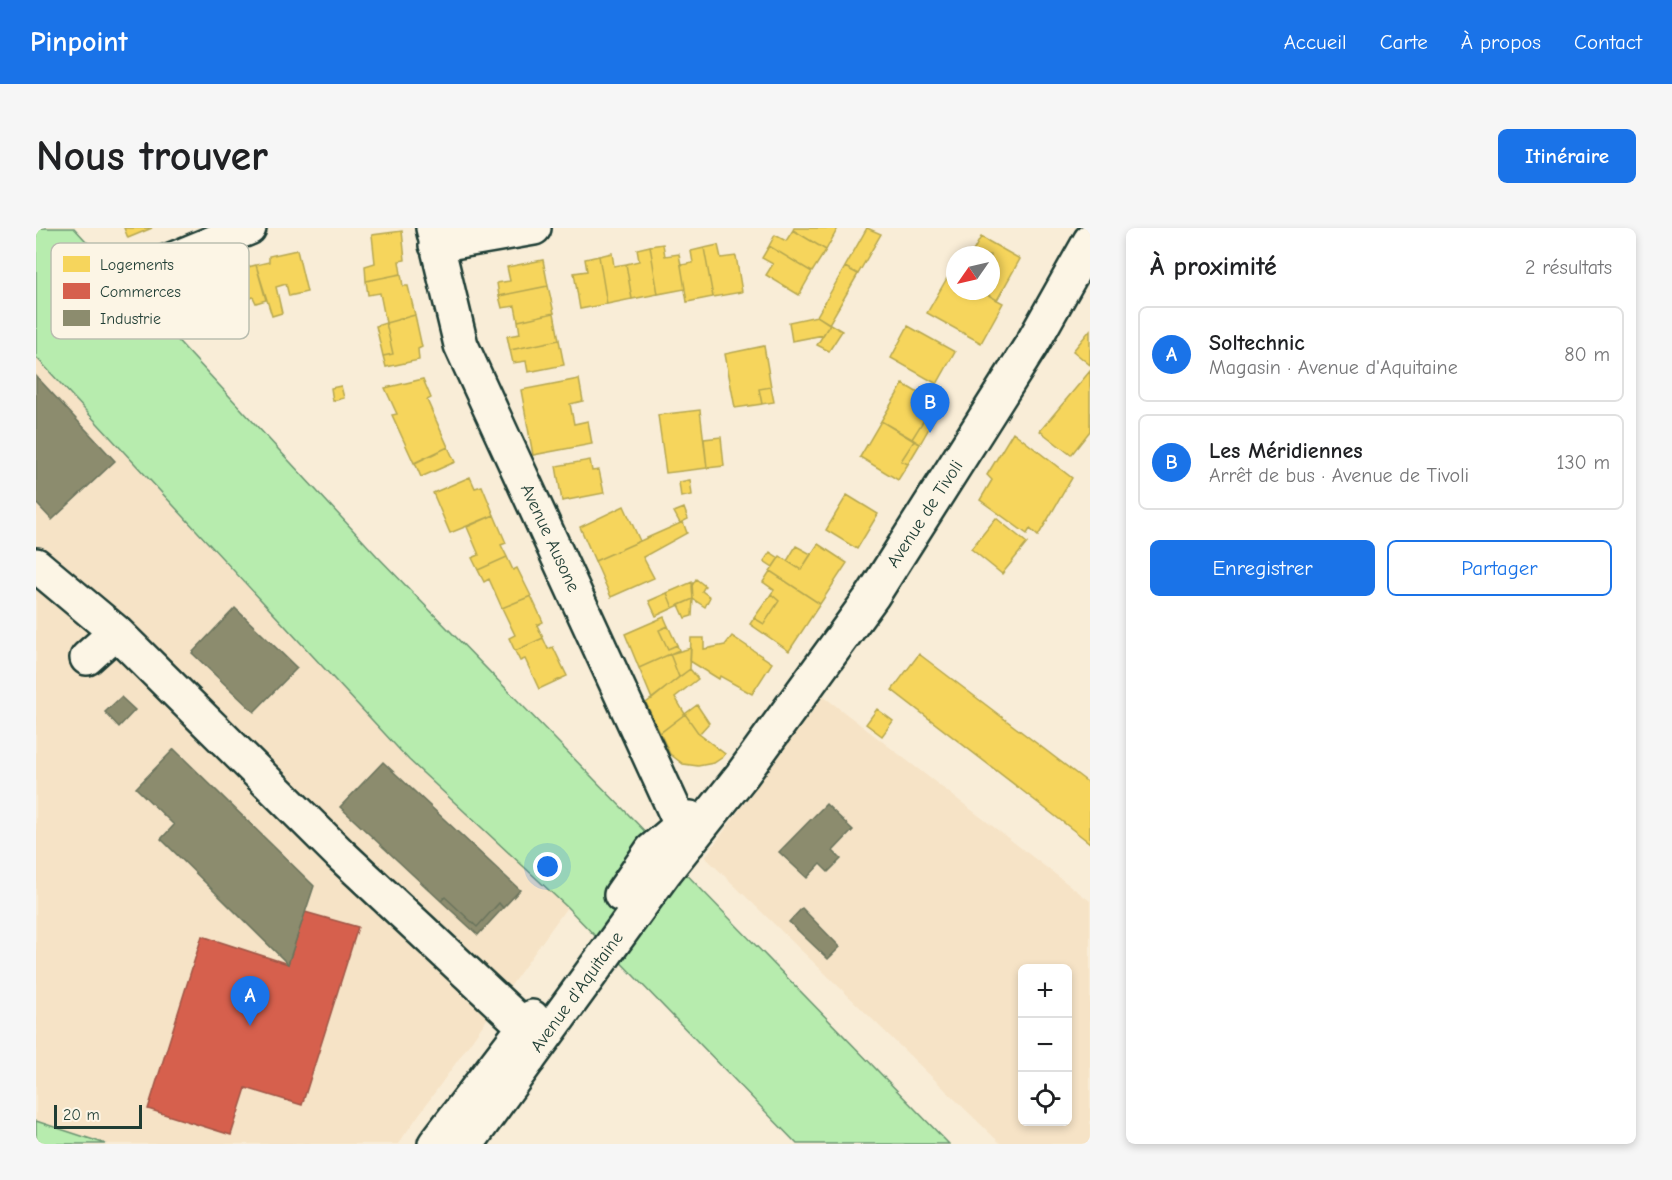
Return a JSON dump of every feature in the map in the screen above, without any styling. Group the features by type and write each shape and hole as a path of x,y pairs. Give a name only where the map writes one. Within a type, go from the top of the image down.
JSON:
{"street":[{"path":"212,243 249,228"},
{"name":"Avenue Ausone","path":"534,228 435,237 461,345 686,833"},
{"name":"Avenue de Tivoli","path":"596,931 652,850 686,833 742,775 902,551 1032,344 1090,241"},
{"path":"36,565 116,632 340,854 525,1027 529,1059"},
{"path":"87,658 116,632"},
{"name":"Avenue d'Aquitaine","path":"467,1144 686,833"},
{"name":"Avenue d'Aquitaine","path":"435,1144 596,931"}],"shaded area":[{"path":"36,357 409,760 567,907 398,1144 106,1144 36,1121"},
{"path":"823,696 1090,901 1090,1144 1001,1144 705,857"}],"green space":[{"path":"36,228 74,228 88,243 51,243 51,339 177,339 377,556 949,1144 797,1144 567,907 409,760 36,357"},
{"path":"36,1121 106,1144 36,1144"}],"building: Logements":[{"path":"124,228 152,228 128,238"},
{"path":"794,228 838,228 826,250 793,230"},
{"path":"867,228 881,234 858,274 845,267"},
{"path":"793,230 826,250 812,272 769,246 775,235 786,241"},
{"path":"402,231 405,260 399,261 401,274 366,281 365,266 375,263 372,235"},
{"path":"981,237 997,246 976,246"},
{"path":"663,244 665,256 679,254 685,289 658,294 650,246"},
{"path":"718,245 721,258 736,256 742,292 713,297 704,248"},
{"path":"650,246 658,294 632,299 626,264 639,261 637,249"},
{"path":"769,246 812,272 799,295 766,275 773,264 762,258"},
{"path":"704,248 713,297 687,302 681,265 693,263 691,251"},
{"path":"1000,248 1020,259 1000,295"},
{"path":"297,250 307,292 289,296 286,284 276,287 282,313 272,316 256,265 269,262 269,256"},
{"path":"612,253 614,266 626,264 632,299 607,304 599,256"},
{"path":"599,256 607,304 580,309 574,273 587,271 585,259"},
{"path":"543,260 548,286 499,296 497,283 510,281 507,267"},
{"path":"256,265 266,300 256,303 253,297 249,298 249,267"},
{"path":"845,267 858,274 829,324 817,316"},
{"path":"401,274 403,286 408,286 415,315 386,323 380,293 368,295 366,281"},
{"path":"946,280 946,300 998,300 1003,303 981,343 927,313"},
{"path":"548,286 554,313 518,321 515,306 502,308 499,296"},
{"path":"554,313 559,340 510,350 507,336 520,334 518,321"},
{"path":"415,315 422,347 418,349 419,360 386,367 383,356 393,354 386,323"},
{"path":"817,316 830,324 823,335 792,341 789,322"},
{"path":"386,323 393,354 383,356 376,326"},
{"path":"830,324 842,331 829,351 817,345"},
{"path":"908,326 955,352 937,384 891,358"},
{"path":"1090,330 1090,365 1073,351"},
{"path":"559,340 564,365 528,372 526,361 513,363 510,350"},
{"path":"764,346 771,387 759,389 762,404 735,408 725,354"},
{"path":"1090,371 1090,431 1071,455 1040,431"},
{"path":"423,379 431,398 427,400 448,447 414,463 392,415 397,414 385,388"},
{"path":"579,379 583,401 570,404 574,424 588,421 592,444 533,455 521,390"},
{"path":"903,384 942,407 932,423 925,418 912,439 881,421"},
{"path":"341,386 344,398 333,401 331,388"},
{"path":"771,387 774,402 762,404 759,389"},
{"path":"700,410 707,468 666,473 658,415"},
{"path":"925,418 932,423 920,444 912,439"},
{"path":"881,421 914,441 901,461 908,464 898,480 860,457"},
{"path":"1013,432 1072,478 1038,536 1030,529 1027,534 980,500 992,480 987,475"},
{"path":"721,437 724,466 707,468 704,439"},
{"path":"914,441 920,444 908,464 901,461"},
{"path":"448,447 455,462 421,477 415,463"},
{"path":"590,460 592,471 599,470 604,493 562,501 556,466"},
{"path":"470,477 475,488 482,486 494,515 450,533 433,493"},
{"path":"690,480 692,495 681,497 679,482"},
{"path":"847,495 878,514 857,549 826,530"},
{"path":"624,506 640,541 595,561 580,527"},
{"path":"684,508 688,519 680,523 674,512"},
{"path":"494,515 506,543 501,545 507,557 478,570 472,558 479,555 467,527"},
{"path":"996,518 1027,543 1002,574 971,549"},
{"path":"683,522 687,533 643,557 654,578 611,597 595,561"},
{"path":"818,544 847,563 820,604 770,571 780,556 801,570"},
{"path":"796,546 811,554 801,570 787,561"},
{"path":"770,552 779,558 773,567 764,561"},
{"path":"507,557 513,570 517,568 531,596 502,608 489,579 484,582 478,570"},
{"path":"770,571 820,604 789,651 750,624 754,618 764,624 779,601 771,594 774,590 763,582"},
{"path":"696,579 705,586 702,591 710,597 705,607 693,599 692,586"},
{"path":"692,582 693,599 673,608 667,593"},
{"path":"667,593 673,608 656,616 649,601"},
{"path":"771,594 779,601 764,624 754,618"},
{"path":"531,596 543,622 537,625 543,638 515,651 509,638 515,635 502,608"},
{"path":"693,599 692,616 685,618 679,605"},
{"path":"664,617 668,626 659,630 668,649 677,645 679,650 639,668 625,634"},
{"path":"668,626 677,645 668,649 659,630"},
{"path":"732,636 772,663 752,694 720,676 719,679 690,661 691,638 704,638 704,649 725,645"},
{"path":"543,638 548,649 553,647 567,676 539,689 525,659 520,661 515,651"},
{"path":"691,648 690,669 679,677 670,654"},
{"path":"670,654 679,677 652,699 639,668"},
{"path":"919,654 1090,784 1090,843 892,690"},
{"path":"690,669 698,679 675,697 685,714 660,733 646,703"},
{"path":"697,705 709,723 699,734 685,714"},
{"path":"877,709 893,721 882,736 866,724"},
{"path":"685,714 699,734 725,754 723,757 714,763 698,766 683,764 670,754 660,733"}],"building: Commerces":[{"path":"305,912 358,927 302,1105 246,1088 231,1135 148,1109 202,936 288,964"}],"building: Industrie":[{"path":"36,376 115,461 52,520 36,503"},
{"path":"235,608 297,668 254,712 192,653"},
{"path":"121,697 135,710 119,727 105,712"},
{"path":"174,749 314,886 288,964 161,839 174,825 136,788"},
{"path":"383,762 520,890 503,908 499,903 477,927 445,897 441,901 340,807"},
{"path":"826,804 853,830 833,851 841,859 828,872 820,864 807,878 779,852"},
{"path":"445,897 477,927 499,903 503,908 478,935 441,901"},
{"path":"802,908 840,947 828,959 789,922"}],"place":[{"name":"Les Méridiennes","path":"930,433"},
{"name":"Soltechnic","path":"250,1026"}]}
